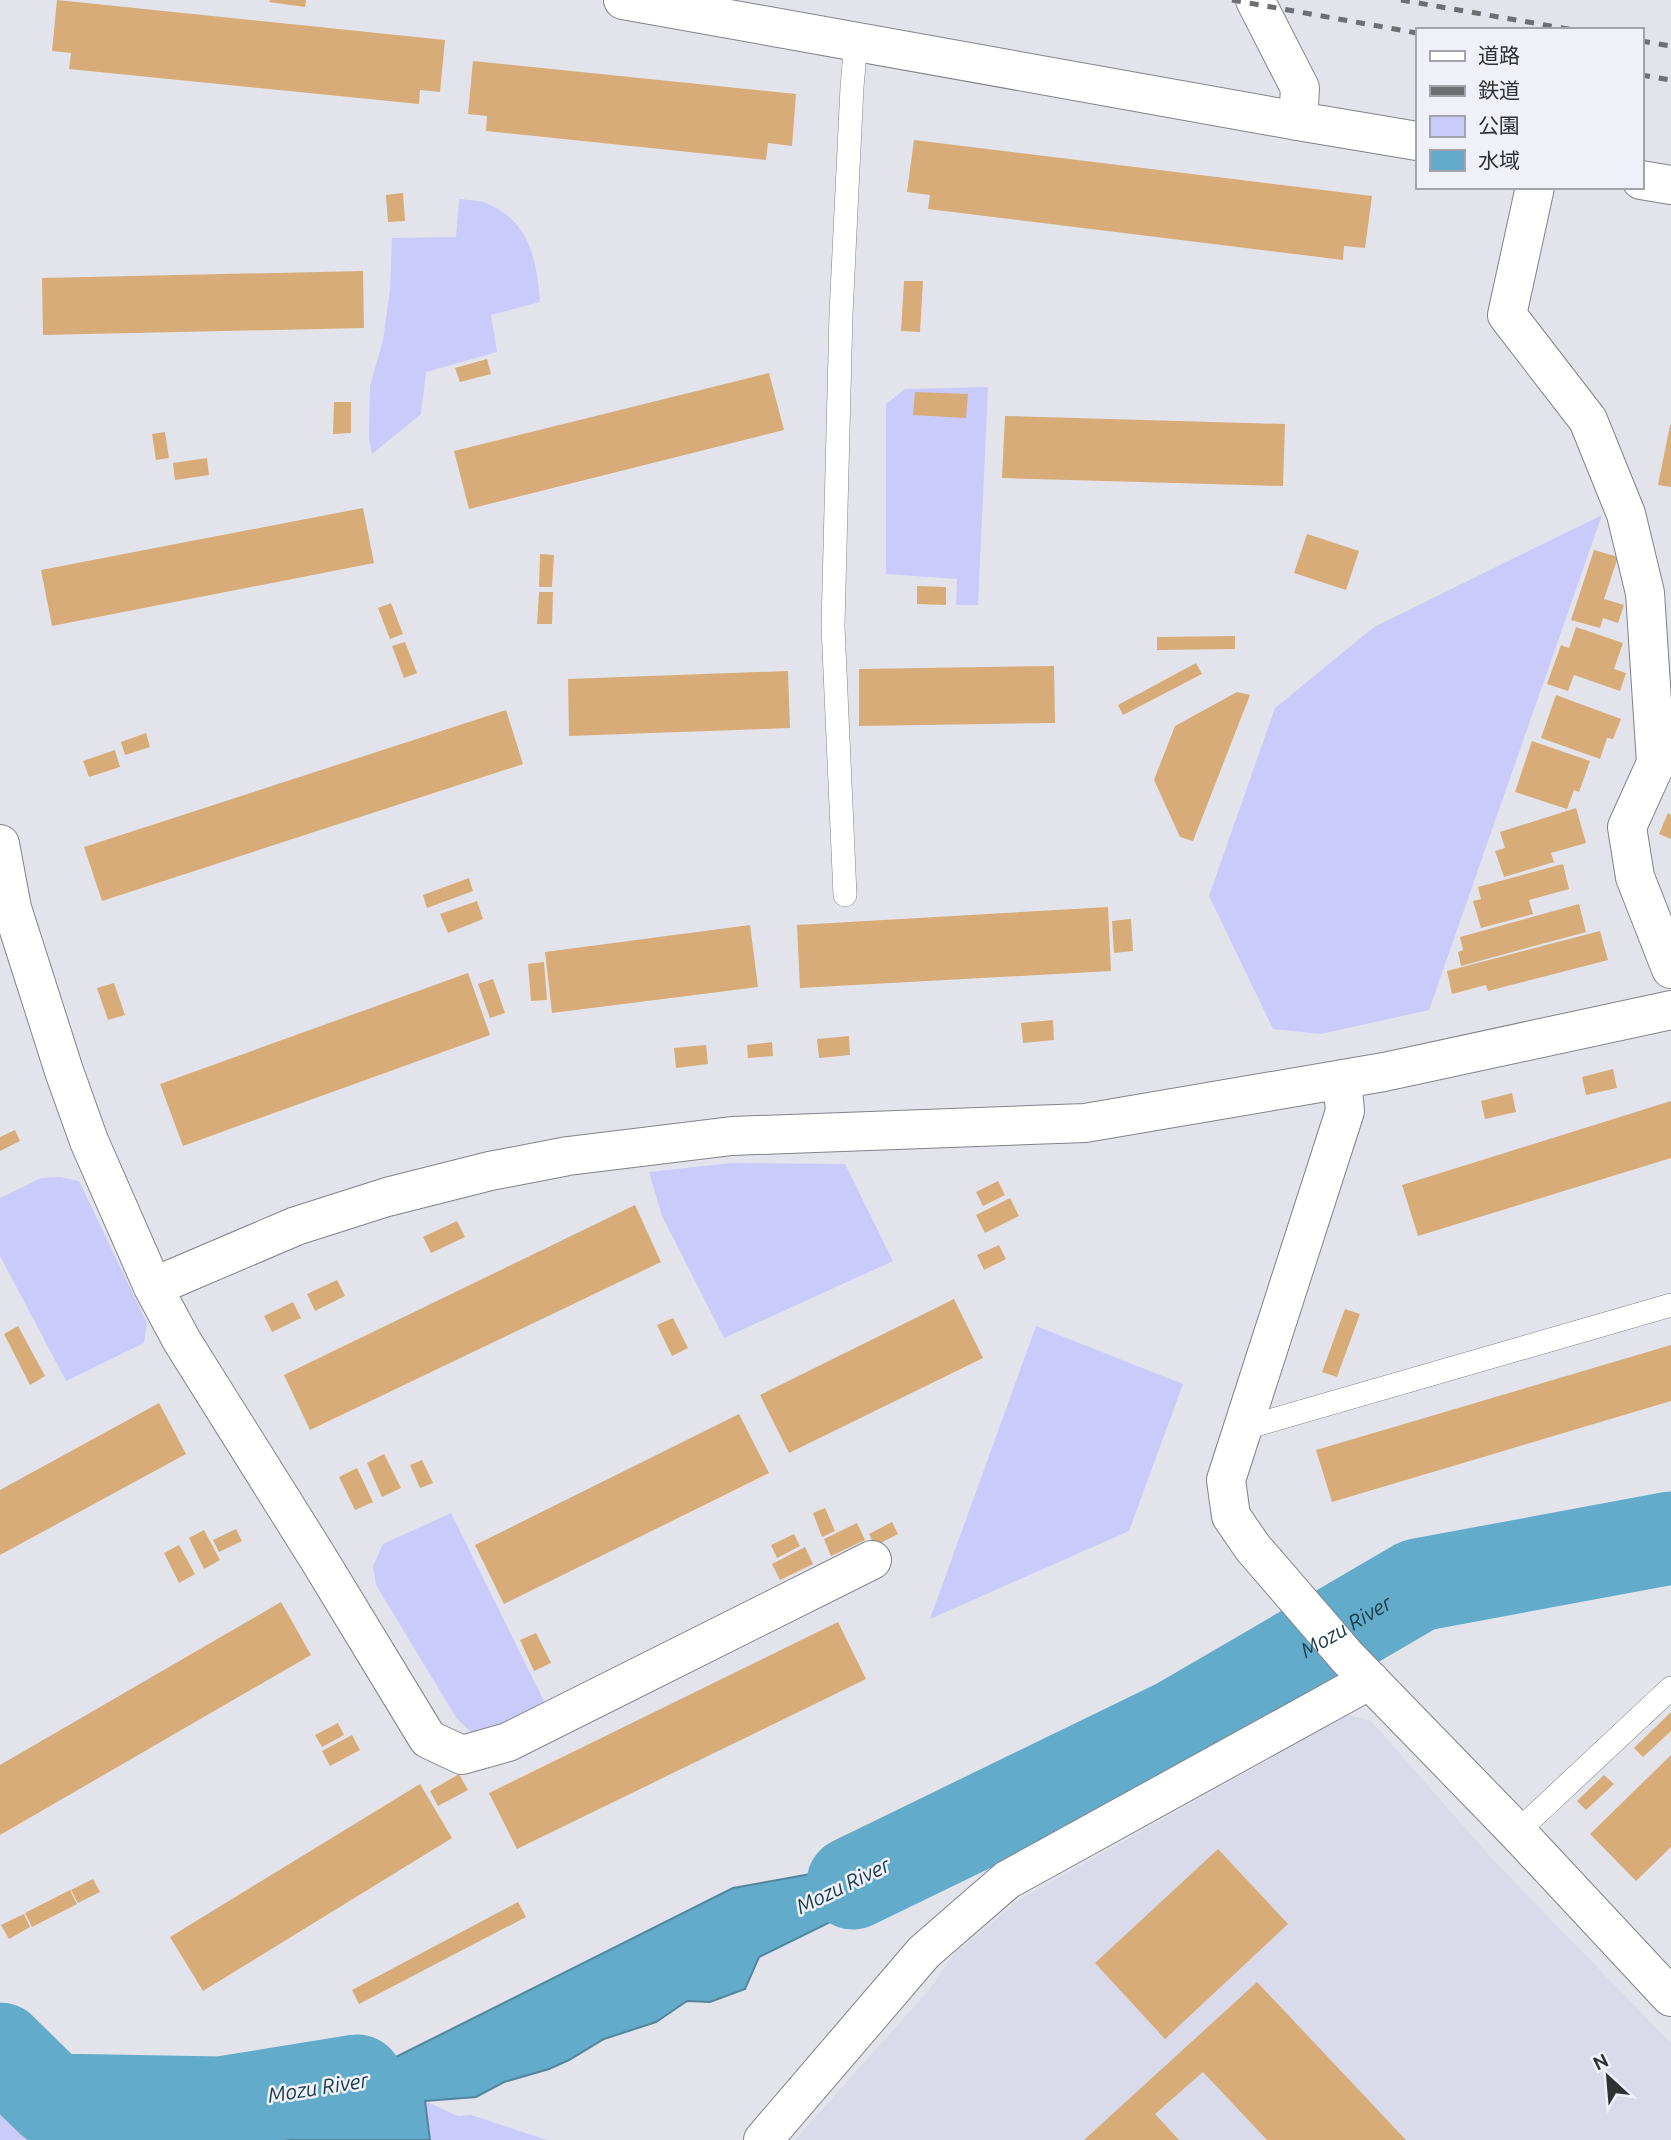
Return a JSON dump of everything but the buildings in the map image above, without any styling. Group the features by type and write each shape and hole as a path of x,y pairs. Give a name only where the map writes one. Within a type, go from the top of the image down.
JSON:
{"street":[{"path":"623,0 1416,141"},
{"path":"1255,0 1300,88 1298,121"},
{"path":"1643,180 1671,185"},
{"path":"1535,189 1507,315 1587,419 1626,514 1645,593 1656,763 1627,827 1635,877 1671,969"},
{"path":"0,844 12,908 64,1072 89,1141 153,1287 182,1341 428,1739 462,1755 508,1742 872,1560"},
{"path":"153,1287 296,1226 490,1171 555,1159 732,1136 1085,1123 1398,1069 1671,1010"},
{"path":"1342,1079 1345,1111 1245,1428 1226,1480 1231,1516 1253,1548 1358,1668 1517,1832 1671,1997"},
{"path":"763,2140 924,1952 1007,1880 1358,1668"}],"lane":[{"path":"845,895 833,626 841,314 856,42"},
{"path":"1245,1428 1671,1305"},
{"path":"1517,1832 1671,1688"}],"shaded area":[{"path":"1348,1715 1371,1721 1496,1863 1671,2043 1671,2140 795,2140 928,1991 955,1953 1019,1900"}],"green space":[{"path":"459,199 486,203 513,220 522,231 533,257 540,302 491,315 497,352 426,372 421,414 372,454 369,439 370,386 383,340 390,289 392,238 456,237"},
{"path":"988,387 978,605 956,605 957,579 886,574 886,404 905,389"},
{"path":"1602,515 1429,1010 1321,1034 1273,1029 1209,896 1275,708 1374,627"},
{"path":"731,1163 845,1164 893,1261 724,1338 662,1216 649,1172"},
{"path":"60,1177 79,1181 147,1323 144,1343 66,1381 0,1256 0,1198 41,1178"},
{"path":"1036,1326 1183,1384 1129,1531 930,1619"},
{"path":"451,1513 546,1705 485,1736 472,1733 457,1719 376,1585 373,1566 383,1544"},
{"path":"0,2075 50,2121 201,2114 231,2119 427,2102 458,2116 471,2115 547,2140 0,2140"}],"water":[{"path":"961,1821 970,1837 935,1856 867,1904 759,1957 745,1989 710,2002 687,2001 656,2022 604,2039 569,2060 549,2069 504,2082 476,2097 425,2101 430,2140 241,2140 229,2089 390,2060 733,1888 844,1868"}],"waterway":[{"name":"Mozu River","path":"853,1883 1180,1724 1418,1585 1671,1538"},
{"name":"Mozu River","path":"0,2049 52,2100 221,2103 357,2081"}],"railway":[{"path":"1232,0 1416,33"},
{"path":"1401,0 1562,28"},
{"path":"1643,41 1671,46"},
{"path":"1643,75 1671,80"}]}
